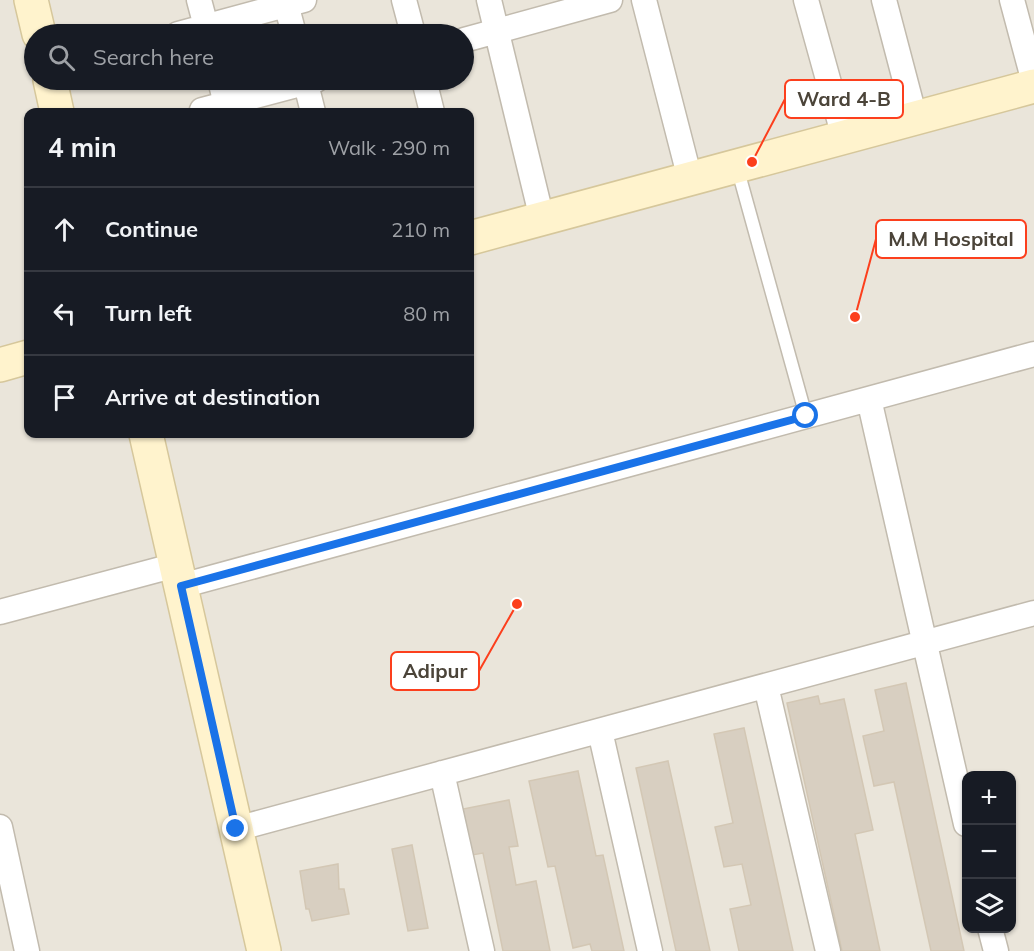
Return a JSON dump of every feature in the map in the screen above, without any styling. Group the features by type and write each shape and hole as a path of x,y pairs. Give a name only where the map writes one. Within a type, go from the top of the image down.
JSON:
{"main road":[{"path":"32,0 37,24"},
{"path":"47,0 53,24"},
{"path":"474,237 1034,84"},
{"path":"52,90 56,108"},
{"path":"68,90 72,108"},
{"path":"0,365 24,358"},
{"path":"131,438 171,578 236,829 264,951"},
{"path":"147,438 171,578 248,951"}],"street":[{"path":"199,0 205,24"},
{"path":"404,0 410,24"},
{"path":"489,0 542,219"},
{"path":"474,37 610,0"},
{"path":"644,0 690,179"},
{"path":"806,0 844,137"},
{"path":"884,0 915,118"},
{"path":"1012,0 1034,84"},
{"path":"225,24 292,2 293,24"},
{"path":"222,90 227,108 280,90"},
{"path":"310,90 312,108"},
{"path":"426,90 431,108"},
{"path":"0,612 171,578 806,416 1034,354"},
{"path":"869,399 962,806"},
{"path":"236,829 1034,613"},
{"path":"766,686 828,951"},
{"path":"600,731 650,951"},
{"path":"442,773 482,951"},
{"path":"0,826 10,917 27,951"},
{"path":"991,933 996,951"}],"lane":[{"path":"736,166 806,416"}],"shaded area":[{"path":"0,0 1034,0 1034,951 0,951"}],"building":[{"path":"906,683 964,951 931,951 894,782 874,786 863,736 884,731 875,690"},
{"path":"818,696 820,704 844,699 873,830 855,834 880,951 842,951 787,703"},
{"path":"744,728 793,951 739,951 730,909 751,905 742,864 724,867 715,827 733,823 714,734"},
{"path":"668,761 710,951 676,951 636,768"},
{"path":"578,771 596,856 603,855 624,951 592,951 590,944 573,948 555,866 548,867 529,781"},
{"path":"509,800 518,846 509,847 516,885 536,881 550,951 503,951 483,853 472,855 463,809"},
{"path":"412,845 428,928 408,931 392,849"},
{"path":"338,864 339,889 344,889 349,914 312,921 309,909 306,909 300,871"}],"place":[{"name":"Ward 4-B","path":"752,162"},
{"name":"M.M Hospital","path":"855,317"},
{"name":"Adipur","path":"517,604"}],"route":[{"path":"236,829 181,586 806,416"}]}
